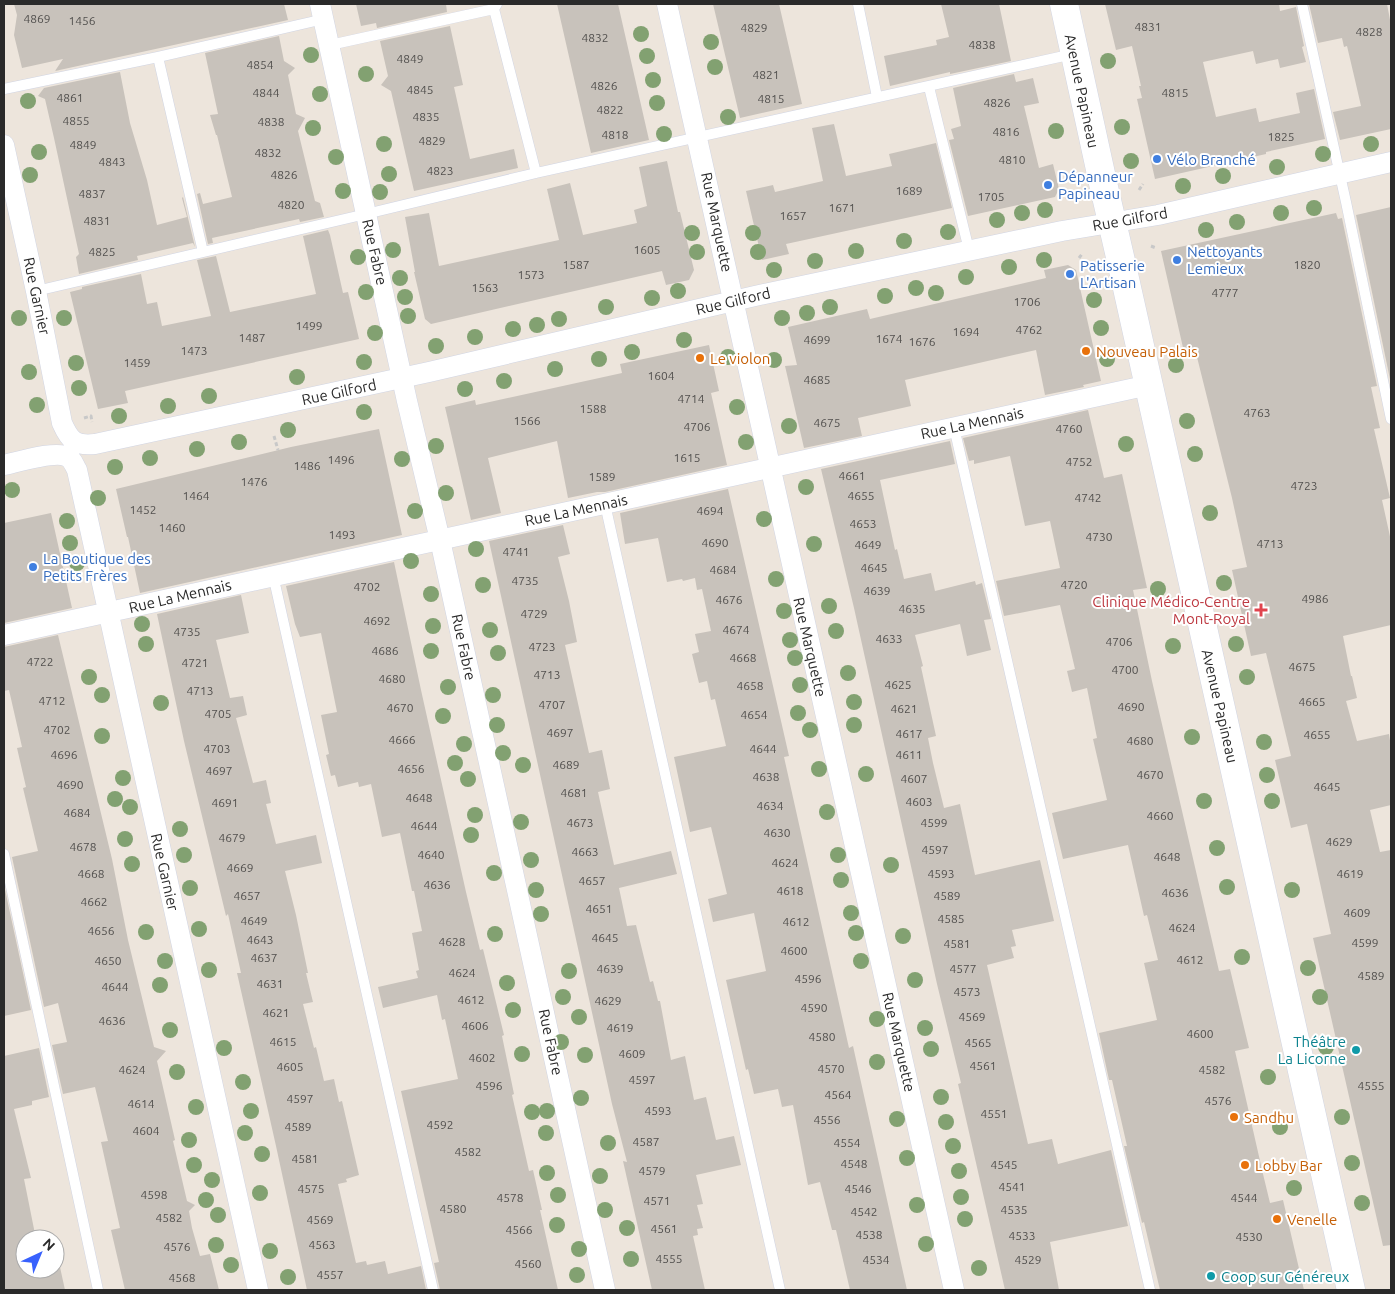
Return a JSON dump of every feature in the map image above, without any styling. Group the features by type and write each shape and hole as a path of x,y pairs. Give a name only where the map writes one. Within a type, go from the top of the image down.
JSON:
{"main road":[{"name":"Avenue Papineau","path":"1064,4 1348,1289"}],"street":[{"name":"Rue Marquette","path":"667,4 954,1290"},
{"name":"Rue Fabre","path":"322,12 605,1290"},
{"name":"Rue Garnier","path":"4,145 36,291 62,423 68,436 73,461 77,470 107,613 258,1290"},
{"name":"Rue Gilford","path":"4,465 51,454 59,454 83,445 402,378 734,301 1062,231 1158,215 1391,162"},
{"name":"Rue La Mennais","path":"4,635 1149,385"}],"lane":[{"path":"858,4 877,98"},
{"path":"1302,4 1340,174 1391,419"},
{"path":"330,45 495,6 536,173"},
{"path":"4,89 158,57 322,12"},
{"path":"36,291 536,173 1074,54"},
{"path":"158,57 203,252"},
{"path":"929,87 969,250"},
{"path":"954,427 1150,1290"},
{"path":"605,504 780,1290"},
{"path":"273,575 433,1290"},
{"path":"4,854 98,1290"}],"path":[{"path":"1139,190 1142,184"},
{"path":"1066,197 1070,200"},
{"path":"1152,246 1156,248"},
{"path":"1079,258 1082,254"},
{"path":"274,436 278,450"}],"building":[{"path":"14,4 284,4 288,20 55,71 63,59 22,68 14,35 17,15"},
{"path":"356,4 446,4 447,12 377,28 376,23 361,26"},
{"path":"557,4 618,4 649,140 591,153"},
{"path":"713,4 779,4 802,104 740,118"},
{"path":"941,4 999,4 1011,61 950,74 950,72 890,86 884,56 937,45 936,40 949,37"},
{"path":"1105,4 1279,4 1280,11 1296,7 1306,62 1280,68 1278,59 1256,64 1253,51 1203,62 1216,117 1256,108 1259,122 1300,113 1296,93 1314,89 1325,139 1155,179 1137,99 1142,98 1139,86 1141,86 1132,46 1116,50"},
{"path":"1309,4 1387,4 1391,25 1391,129 1340,140 1333,112 1361,106 1347,46 1344,47 1342,38 1318,43"},
{"path":"450,26 463,85 454,87 470,159 514,149 518,168 414,191 391,91 381,85 388,76 380,41"},
{"path":"279,36 284,61 295,68 288,75 296,114 305,118 298,131 315,201 320,203 324,217 300,222 299,219 212,238 213,243 208,244 197,194 200,193 203,204 232,197 217,135 210,115 218,114 205,53"},
{"path":"120,72 130,123 147,180 157,225 187,217 183,197 195,247 193,243 137,256 138,260 79,274 76,257 79,254 54,138 45,99 38,96 44,88"},
{"path":"1014,74 1016,82 1033,78 1039,103 1024,106 1039,168 1053,164 1059,189 1055,197 968,216 949,140 954,139 951,129 961,126 953,88"},
{"path":"834,124 846,176 892,166 889,154 936,143 952,208 786,244 789,254 762,260 746,191 773,185 775,192 823,181 812,128"},
{"path":"667,161 678,212 680,212 694,270 689,280 666,285 662,271 431,324 425,319 414,272 405,217 429,213 439,266 559,240 547,189 570,183 583,235 637,223 634,210 647,206 639,167"},
{"path":"1391,207 1391,384 1356,215"},
{"path":"1336,213 1338,219 1342,218 1377,386 1371,387 1380,428 1374,429 1390,498 1382,500 1391,541 1391,625 1343,636 1357,698 1346,701 1357,741 1389,734 1391,747 1391,805 1370,810 1380,852 1391,850 1391,1245 1383,1246 1313,938 1331,934 1307,824 1291,828 1275,760 1291,756 1266,653 1251,656 1232,570 1247,567 1232,498 1195,349 1184,352 1161,251"},
{"path":"328,230 343,293 348,292 359,339 125,391 128,403 98,409 70,292 82,289 82,287 141,274 147,304 157,302 162,326 211,316 197,260 216,256 230,312 316,294 303,236"},
{"path":"1068,265 1076,270 1101,381 1083,385 1084,387 1045,395 1036,350 905,380 911,406 858,418 862,436 804,448 785,366 797,365 788,327 867,309 870,319 1046,278 1044,270"},
{"path":"709,345 719,391 711,393 727,465 605,492 568,498 557,441 488,458 501,513 471,520 445,407 475,400 476,405 622,373 620,364"},
{"path":"1088,410 1104,478 1122,474 1147,588 1133,590 1152,681 1219,971 1230,969 1249,1048 1235,1051 1270,1203 1283,1200 1304,1290 1160,1290 1144,1222 1142,1223 1124,1146 1127,1146 1112,1080 1109,1080 1099,1033 1157,1020 1144,963 1158,960 1147,915 1144,916 1128,845 1063,859 1052,813 1107,800 1093,739 1097,738 1087,688 1072,692 1067,671 1075,669 1060,605 1004,616 996,581 1060,568 1050,521 1025,526 1010,456 974,464 974,460 969,461 963,438"},
{"path":"379,429 402,535 140,593 116,489 291,447"},
{"path":"950,441 955,464 880,480 895,550 897,549 904,579 931,573 935,591 975,581 976,585 982,583 991,619 984,620 991,650 967,656 960,624 915,635 923,666 921,667 936,736 928,738 933,763 944,808 960,804 975,875 1040,860 1054,921 1012,930 1016,946 1011,947 1014,958 987,965 1028,1144 1052,1139 1058,1164 1111,1150 1128,1226 1050,1242 1059,1290 1005,1290 958,1084 961,1083 821,469"},
{"path":"728,489 789,756 784,757 849,1048 853,1046 907,1290 850,1290 836,1230 832,1230 820,1182 808,1185 793,1105 782,1107 778,1089 754,1094 748,1069 746,1070 726,980 766,971 754,913 713,922 708,899 727,894 711,827 690,832 674,757 726,746 715,699 711,700 707,681 699,683 692,654 699,652 695,634 711,631 702,589 697,590 695,578 667,582 658,538 625,544 620,513"},
{"name":"La Boutique des Petits Frères","path":"51,513 72,608 4,623 4,523"},
{"path":"563,525 570,554 558,557 577,642 565,645 589,753 602,750 610,789 598,792 614,865 671,851 677,874 619,888 627,926 636,925 650,982 653,981 658,1001 660,1001 671,1060 685,1056 694,1100 706,1097 716,1140 734,1136 741,1165 696,1175 703,1204 697,1205 703,1228 697,1229 698,1235 693,1236 705,1290 652,1290 623,1161 627,1162 612,1104 489,541"},
{"path":"394,562 466,892 480,950 483,949 504,1035 502,1036 514,1094 512,1095 529,1171 533,1170 558,1290 440,1290 434,1263 439,1262 401,1091 458,1079 445,1019 442,1020 437,995 383,1008 378,987 418,978 416,971 419,970 412,933 422,931 414,891 412,891 400,833 382,837 371,784 359,787 358,782 338,787 335,775 331,776 326,755 329,754 321,715 337,712 321,633 300,637 286,586"},
{"path":"241,595 249,633 216,640 230,698 243,696 247,715 236,718 253,783 266,780 271,803 266,804 276,844 316,835 322,863 285,871 296,915 313,1002 303,1004 324,1081 334,1079 339,1102 342,1101 359,1175 346,1179 347,1182 338,1184 356,1263 366,1261 367,1265 385,1261 388,1274 421,1266 426,1290 307,1290 237,973 241,973 228,914 226,916 184,741 157,614"},
{"path":"58,635 112,859 128,940 154,1047 166,1051 157,1061 187,1201 195,1205 189,1211 192,1228 200,1256 210,1254 219,1290 125,1290 111,1230 120,1228 101,1142 108,1141 95,1087 63,1094 52,1045 67,1042 58,1003 44,1007 12,857 38,851 23,788 26,787 17,748 22,747 9,690 4,691 4,647"},
{"path":"4,885 31,1010 4,1016"},
{"path":"39,1048 49,1097 32,1101 32,1105 14,1109 31,1178 24,1179 34,1229 15,1229 15,1279 63,1279 65,1290 4,1290 4,1056"}],"place":[{"name":"Vélo Branché","path":"1157,159"},
{"name":"Dépanneur Papineau","path":"1048,185"},
{"name":"Nettoyants Lemieux","path":"1177,260"},
{"name":"Patisserie L'Artisan","path":"1070,274"},
{"name":"Nouveau Palais","path":"1086,351"},
{"name":"Le violon","path":"700,358"},
{"name":"La Boutique des Petits Frères","path":"33,567"},
{"name":"Clinique Médico-Centre Mont-Royal","path":"1261,610"},
{"name":"Théâtre La Licorne","path":"1356,1050"},
{"name":"Sandhu","path":"1234,1117"},
{"name":"Lobby Bar","path":"1245,1165"},
{"name":"Venelle","path":"1277,1219"},
{"name":"Coop sur Généreux","path":"1211,1276"}]}
